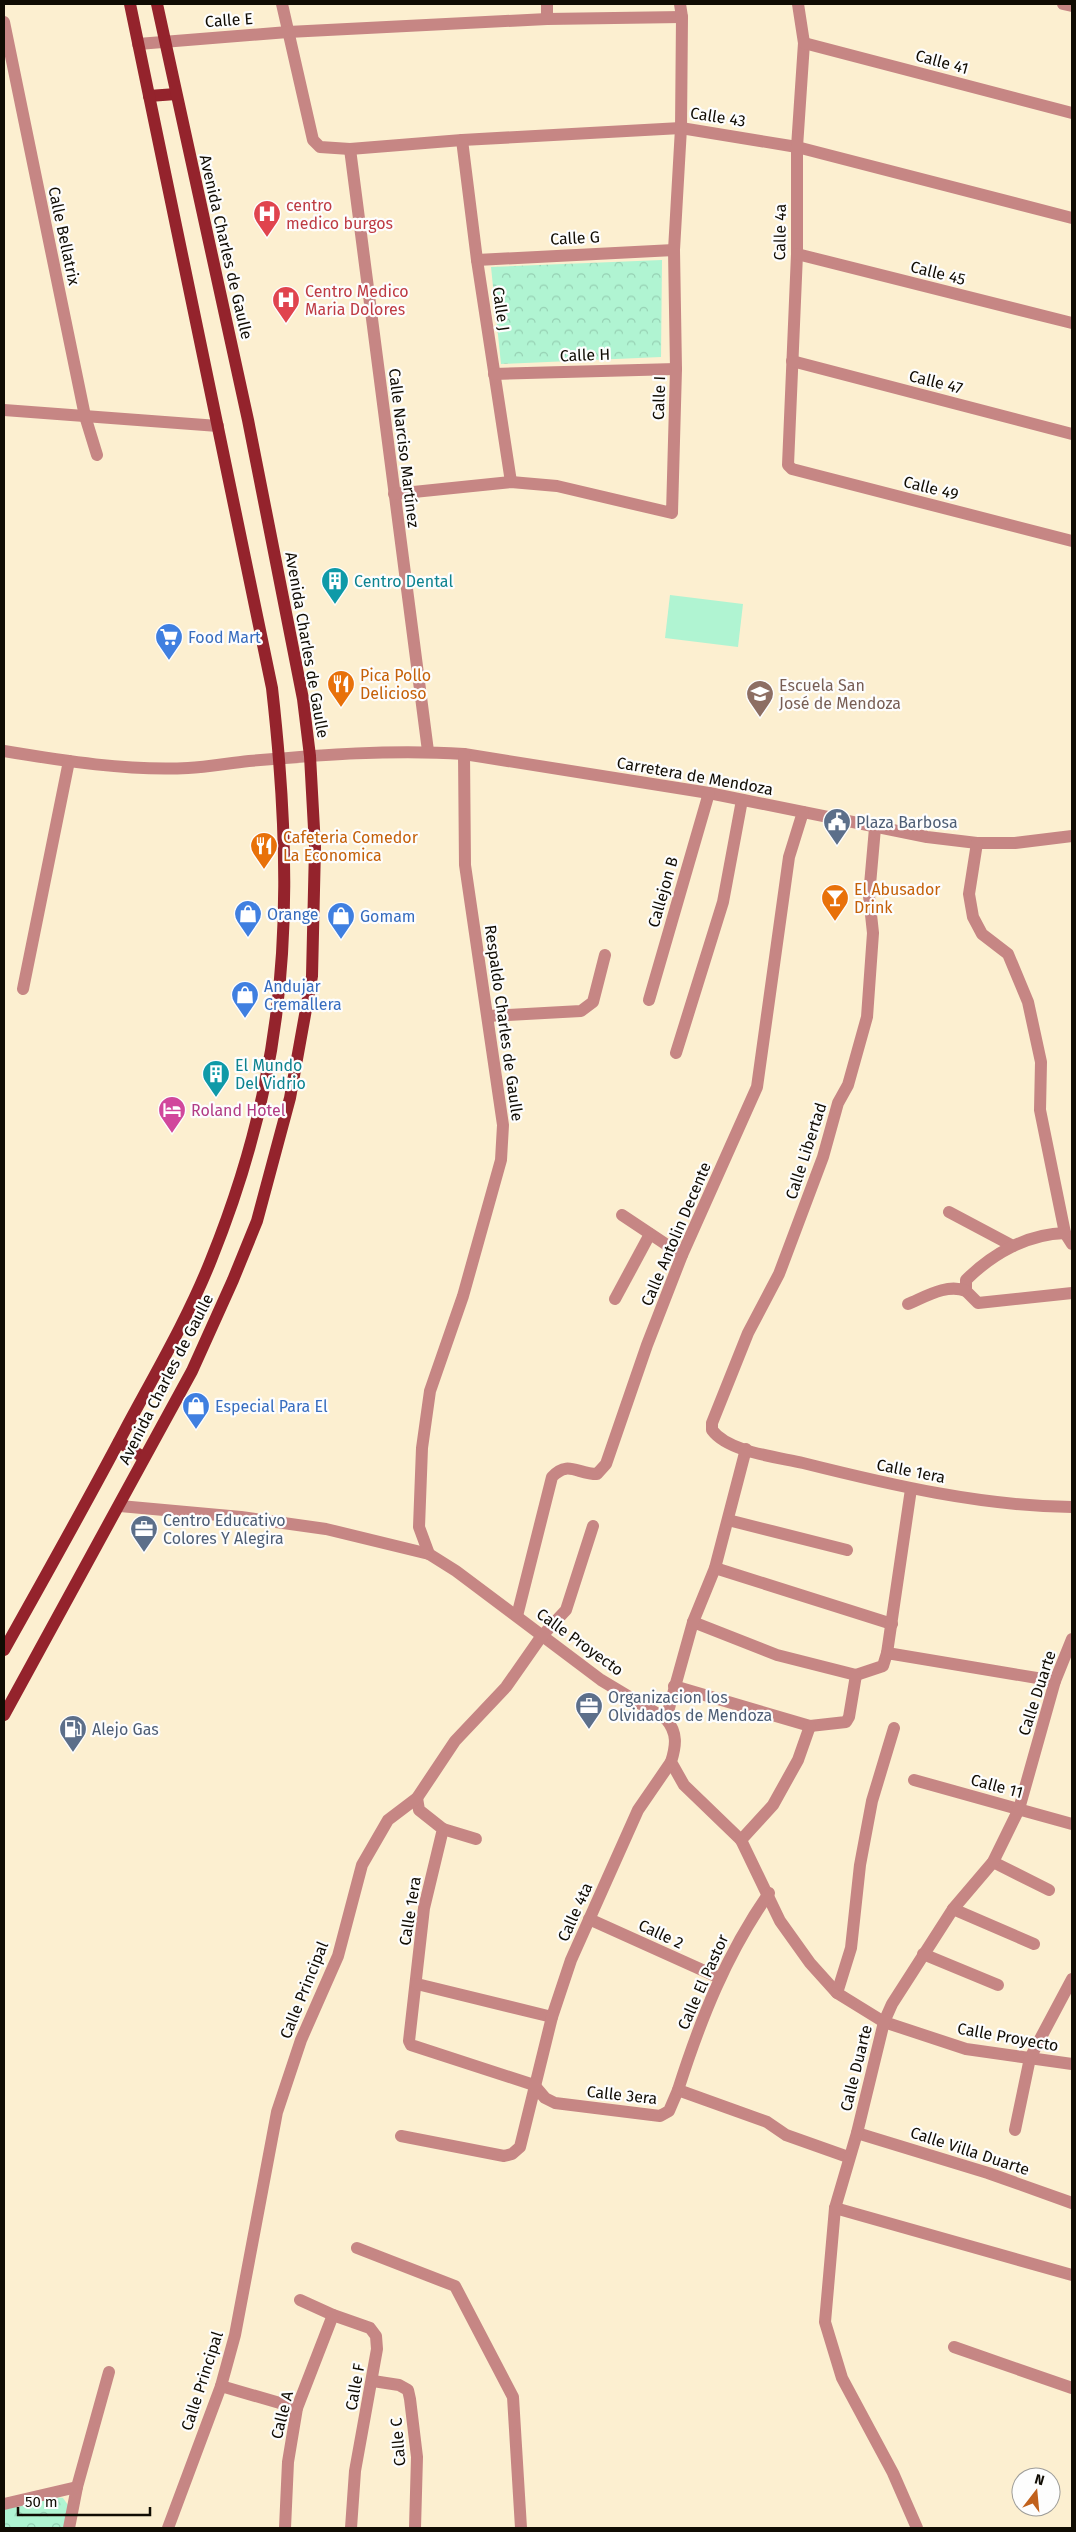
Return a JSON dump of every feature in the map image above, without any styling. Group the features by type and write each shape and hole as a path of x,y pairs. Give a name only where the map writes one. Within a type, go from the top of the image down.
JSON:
{"main road":[{"name":"Avenida Charles de Gaulle","path":"4,1650 119,1442 195,1296 211,1260 244,1163 262,1100 272,1045 285,923 280,759 272,688 130,4"},
{"name":"Avenida Charles de Gaulle","path":"4,1712 120,1506 143,1457 192,1371 233,1280 257,1220 290,1098 308,1010 313,966 315,847 310,756 303,698 248,420 157,4"},
{"path":"149,96 176,94"},
{"path":"119,1442 143,1457"}],"street":[{"name":"Calle 43","path":"282,4 313,140 320,147 350,149 462,140 681,128 797,147 1072,218"},
{"path":"547,4 547,19"},
{"name":"Calle 4a","path":"786,460 796,254 797,147 804,43 798,4"},
{"path":"1063,4 1072,6"},
{"name":"Calle E","path":"138,44 288,32 681,10"},
{"name":"Calle I","path":"394,494 511,482 557,486 672,513 676,369 674,250 681,128 681,10"},
{"name":"Calle Bellatrix","path":"4,22 85,416 97,455"},
{"name":"Calle 41","path":"804,43 1072,113"},
{"name":"Calle J","path":"462,140 477,260 511,482"},
{"name":"Calle Narciso Martínez","path":"350,149 428,751"},
{"name":"Calle G","path":"477,260 674,250"},
{"name":"Calle 45","path":"796,254 1072,323"},
{"name":"Calle 47","path":"792,362 1072,434"},
{"name":"Calle H","path":"494,374 676,369"},
{"path":"4,410 218,426"},
{"name":"Calle 49","path":"786,460 792,469 1072,541"},
{"name":"Carretera de Mendoza","path":"4,751 133,768 188,768 310,756 428,751 464,754 709,793 875,828 977,843 1015,843 1072,836"},
{"name":"Respaldo Charles de Gaulle","path":"429,1554 422,1538 419,1518 422,1448 430,1392 463,1296 501,1160 503,1125 465,865 464,754"},
{"path":"23,989 69,761"},
{"name":"Callejon B","path":"649,1000 709,793"},
{"path":"676,1053 723,902 742,800"},
{"name":"Calle Antolin Decente","path":"517,1616 552,1477 560,1469 567,1467 587,1474 597,1474 606,1464 647,1346 682,1255 757,1087 789,857 802,812"},
{"name":"Calle Libertad","path":"746,1449 718,1438 712,1430 712,1423 748,1333 779,1274 823,1157 838,1103 848,1085 867,1017 873,933 868,896 875,828"},
{"path":"977,843 968,894 973,917 982,934 1008,954 1028,1002 1041,1062 1040,1110 1064,1233 1072,1244"},
{"path":"488,1016 581,1011 593,1002 605,955"},
{"path":"949,1212 1013,1246"},
{"path":"622,1215 682,1255"},
{"path":"966,1291 966,1280 973,1273 1013,1246 1036,1236 1064,1233"},
{"path":"615,1299 650,1234"},
{"path":"908,1304 947,1289 955,1288 966,1291 978,1303 1072,1292"},
{"path":"671,1762 676,1738 672,1726 666,1719 692,1622 716,1568 746,1449"},
{"name":"Calle 1era","path":"746,1449 911,1489 1034,1507 1072,1507"},
{"path":"692,1622 777,1655 856,1675 882,1666 887,1653 892,1624 911,1489"},
{"name":"Calle Proyecto","path":"120,1506 242,1517 326,1529 429,1554 456,1571 517,1616 541,1637 601,1680 666,1719"},
{"path":"728,1520 847,1550"},
{"name":"Calle Principal","path":"168,2528 220,2386 235,2336 277,2112 301,2040 338,1956 362,1865 388,1820 417,1798 455,1741 506,1687 541,1637 560,1617 570,1601 593,1526"},
{"path":"716,1568 892,1624"},
{"name":"Calle Duarte","path":"916,2528 893,2473 842,2378 825,2322 835,2208 848,2157 857,2133 884,2022 892,2004 953,1909 993,1862 1019,1809 1055,1681 1072,1639"},
{"path":"887,1653 1055,1681"},
{"path":"674,1686 810,1726 846,1722 849,1717 856,1675"},
{"path":"741,1840 774,1805 798,1760 810,1726"},
{"path":"837,1993 851,1948 860,1865 872,1801 894,1728"},
{"name":"Calle Proyecto","path":"671,1762 684,1785 741,1840 769,1893 780,1921 810,1963 837,1993 884,2022 966,2049 1072,2064"},
{"name":"Calle 4ta","path":"401,2136 504,2156 512,2154 520,2147 552,2017 571,1960 638,1810 671,1762"},
{"name":"Calle 11","path":"914,1780 1072,1824"},
{"path":"417,1798 419,1810 443,1829 476,1839"},
{"name":"Calle 1era","path":"409,2041 417,1984 424,1908 443,1829"},
{"path":"993,1862 1048,1890"},
{"name":"Calle El Pastor","path":"678,2090 700,2023 720,1978 746,1927 769,1893"},
{"path":"953,1909 1034,1944"},
{"name":"Calle 2","path":"589,1919 720,1978"},
{"path":"923,1954 998,1985"},
{"path":"1015,2130 1030,2058 1072,1979"},
{"path":"417,1984 552,2017"},
{"name":"Calle 3era","path":"409,2041 416,2047 534,2085 545,2098 555,2103 660,2116 669,2110 678,2090 767,2122 786,2135 848,2157"},
{"name":"Calle Villa Duarte","path":"857,2133 988,2173 1072,2203"},
{"path":"835,2208 1072,2275"},
{"path":"357,2248 455,2286 514,2397 521,2528"},
{"name":"Calle F","path":"300,2300 333,2315 370,2328 376,2336 377,2348 373,2381 355,2471 352,2528"},
{"name":"Calle A","path":"285,2528 288,2462 297,2408 333,2315"},
{"path":"954,2347 1072,2388"},
{"path":"69,2528 77,2487 109,2372"},
{"name":"Calle C","path":"373,2381 399,2385 408,2390 417,2457 415,2528"},
{"path":"220,2386 297,2408"},
{"path":"4,2504 77,2487"}],"green space":[{"path":"662,260 661,357 501,364 491,267"},
{"path":"670,595 743,604 738,647 665,638"},
{"path":"54,2497 63,2498 68,2505 64,2528 4,2528 4,2509"}],"place":[{"name":"centro medico burgos","path":"267,238"},
{"name":"Centro Medico Maria Dolores","path":"286,324"},
{"name":"Centro Dental","path":"335,605"},
{"name":"Food Mart","path":"169,661"},
{"name":"Pica Pollo Delicioso","path":"341,708"},
{"name":"Escuela San José de Mendoza","path":"760,718"},
{"name":"Plaza Barbosa","path":"837,846"},
{"name":"Cafeteria Comedor La Economica","path":"264,870"},
{"name":"El Abusador Drink","path":"835,922"},
{"name":"Orange","path":"248,938"},
{"name":"Gomam","path":"341,940"},
{"name":"Andujar Cremallera","path":"245,1019"},
{"name":"El Mundo Del Vidrio","path":"216,1098"},
{"name":"Roland Hotel","path":"172,1134"},
{"name":"Especial Para El","path":"196,1430"},
{"name":"Centro Educativo Colores Y Alegira","path":"144,1553"},
{"name":"Organizacion los Olvidados de Mendoza","path":"589,1730"},
{"name":"Alejo Gas","path":"73,1753"}]}
